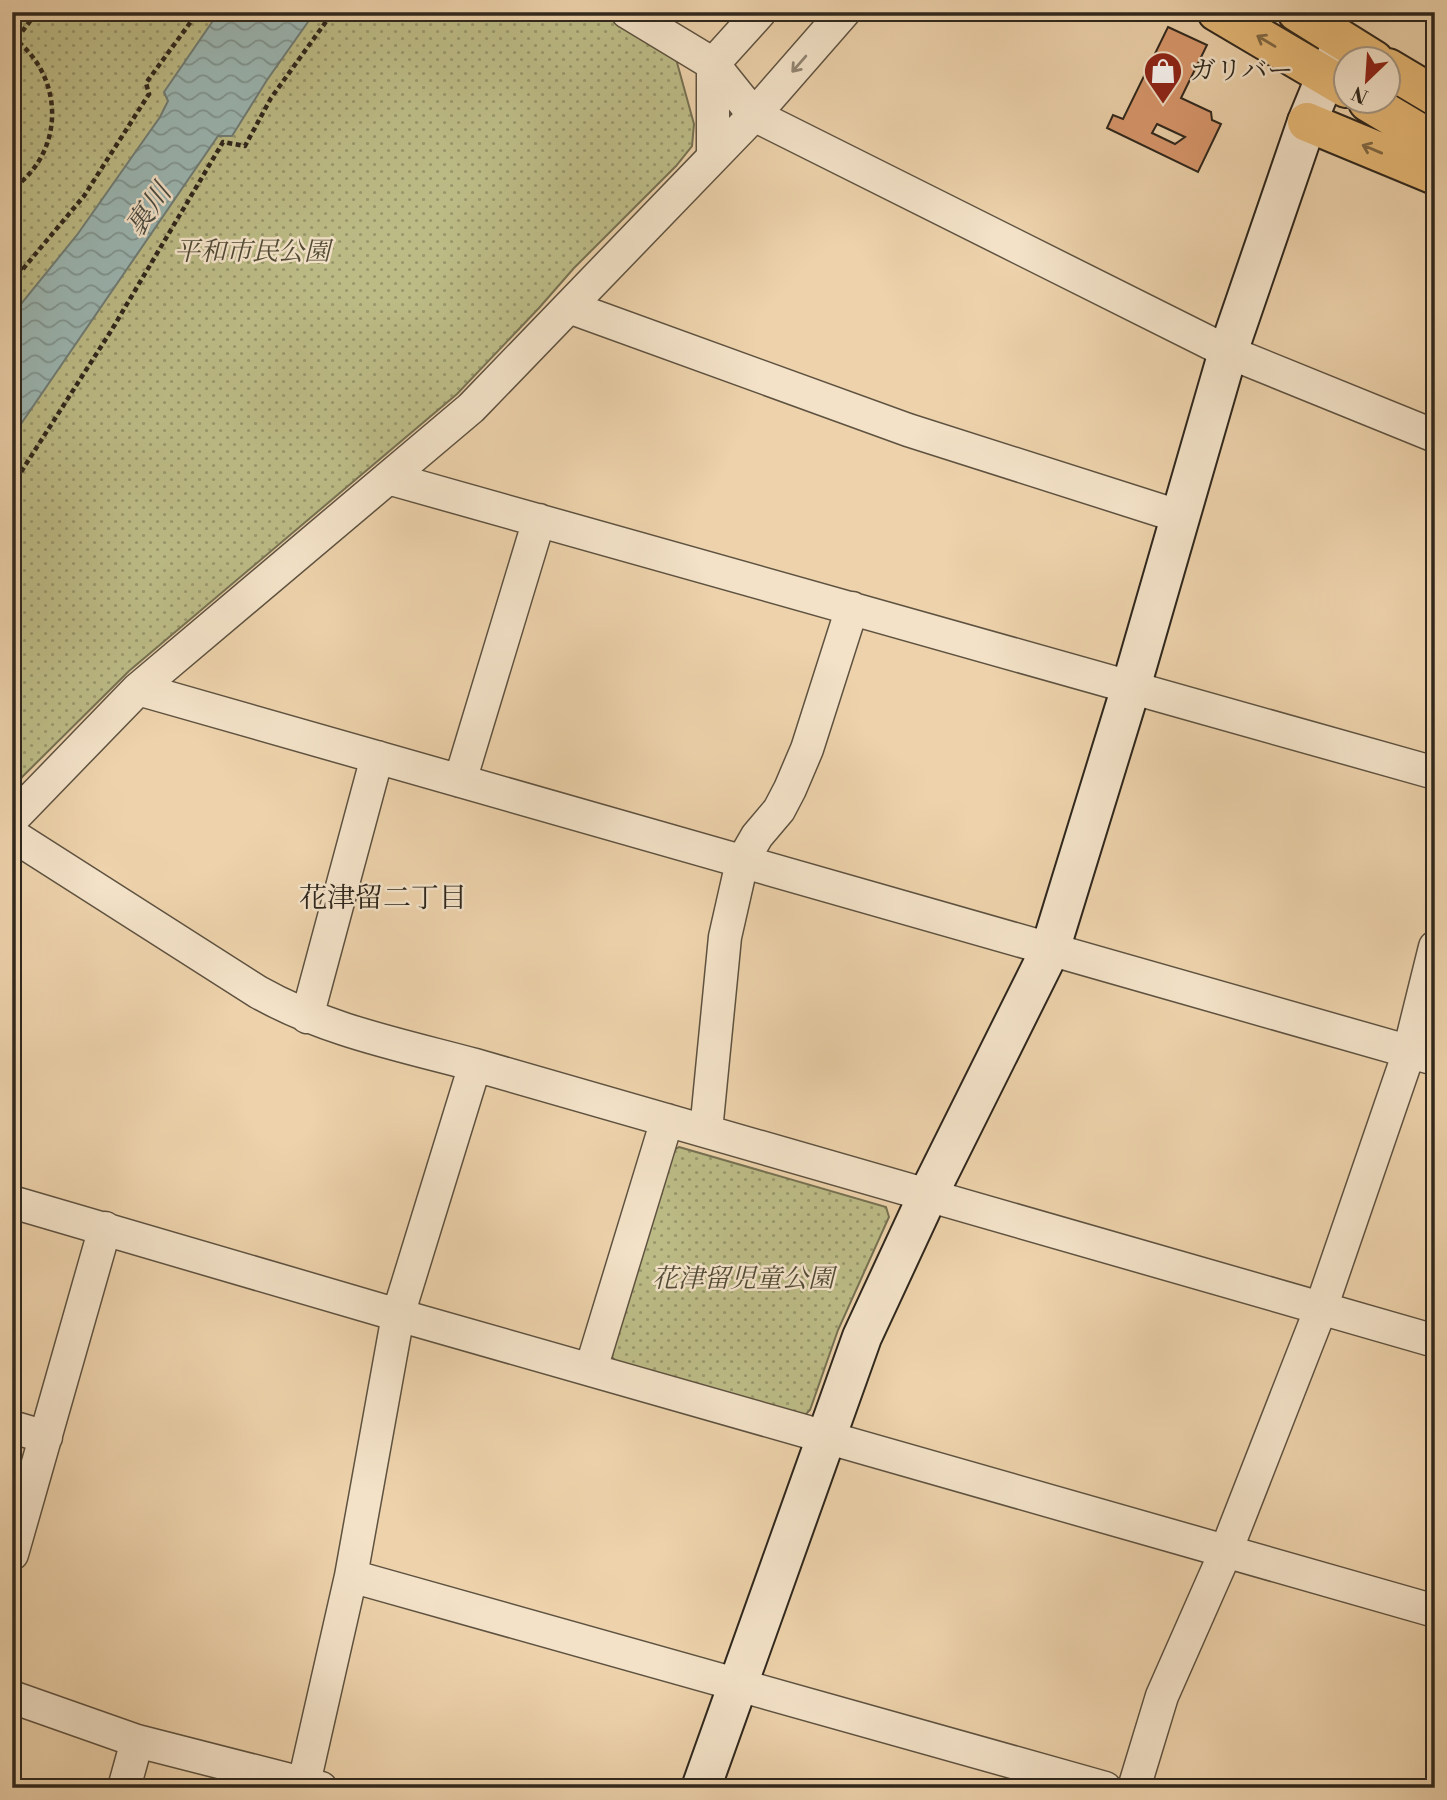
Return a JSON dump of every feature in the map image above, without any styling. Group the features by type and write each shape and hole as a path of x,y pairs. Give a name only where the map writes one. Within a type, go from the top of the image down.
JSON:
{"highway":[{"path":"1217,12 1332,80"},
{"path":"1297,12 1351,46"},
{"path":"1402,76 1435,96"},
{"path":"1391,116 1435,142"},
{"path":"1307,122 1435,176"}],"street":[{"path":"627,12 713,64 754,115 1228,352 1435,436"},
{"path":"713,157 713,64 760,12"},
{"path":"12,819 138,689 471,408 754,115 844,12"},
{"path":"701,1788 862,1336 928,1195 1050,950 1131,687 1228,352 1307,122 1332,88"},
{"path":"569,307 908,430 1181,517"},
{"path":"388,478 1435,773"},
{"path":"460,781 539,520"},
{"path":"706,1131 725,937 742,862 779,810 807,749 852,608"},
{"path":"138,689 1422,1056"},
{"path":"307,1017 377,757"},
{"path":"12,835 258,992 326,1024 1435,1341"},
{"path":"1134,1788 1162,1696 1226,1551 1422,1056 1435,947"},
{"path":"12,1698 137,1741 312,1785 398,1315 475,1065"},
{"path":"592,1369 667,1120"},
{"path":"12,1202 1435,1611"},
{"path":"12,1554 105,1228"},
{"path":"12,1427 46,1437"},
{"path":"351,1576 1105,1788"},
{"path":"124,1788 137,1741"}],"path":[{"path":"12,45 14,38 37,12"},
{"path":"12,282 84,197 149,94 146,83 198,12"},
{"path":"12,486 111,331 223,142 245,146 271,98 333,12"},
{"path":"12,190 25,180 39,162 49,141 53,119 52,96 44,74 32,55 14,38"},
{"path":"12,263 22,271"}],"green space":[{"name":"平和市民公園","path":"12,12 598,12 676,59 694,124 692,146 676,166 574,268 457,394 129,671 12,787"},
{"name":"花津留児童公園","path":"679,1147 886,1207 889,1217 838,1330 810,1410 803,1417 618,1365 608,1351 667,1153"}],"water":[{"name":"裏川","path":"219,12 315,12 232,136 218,136 12,437 12,315 77,235 160,117 168,101 164,92"}],"building":[{"name":"ガリバー","path":"1168,27 1207,45 1181,98 1211,112 1212,120 1221,124 1198,172 1107,128 1113,115 1123,119","holes":["1157,124 1185,137 1175,144 1152,133"]}],"place":[{"name":"ガリバー","path":"1163,105"}],"district":[{"name":"花津留二丁目","path":"383,898"}]}
